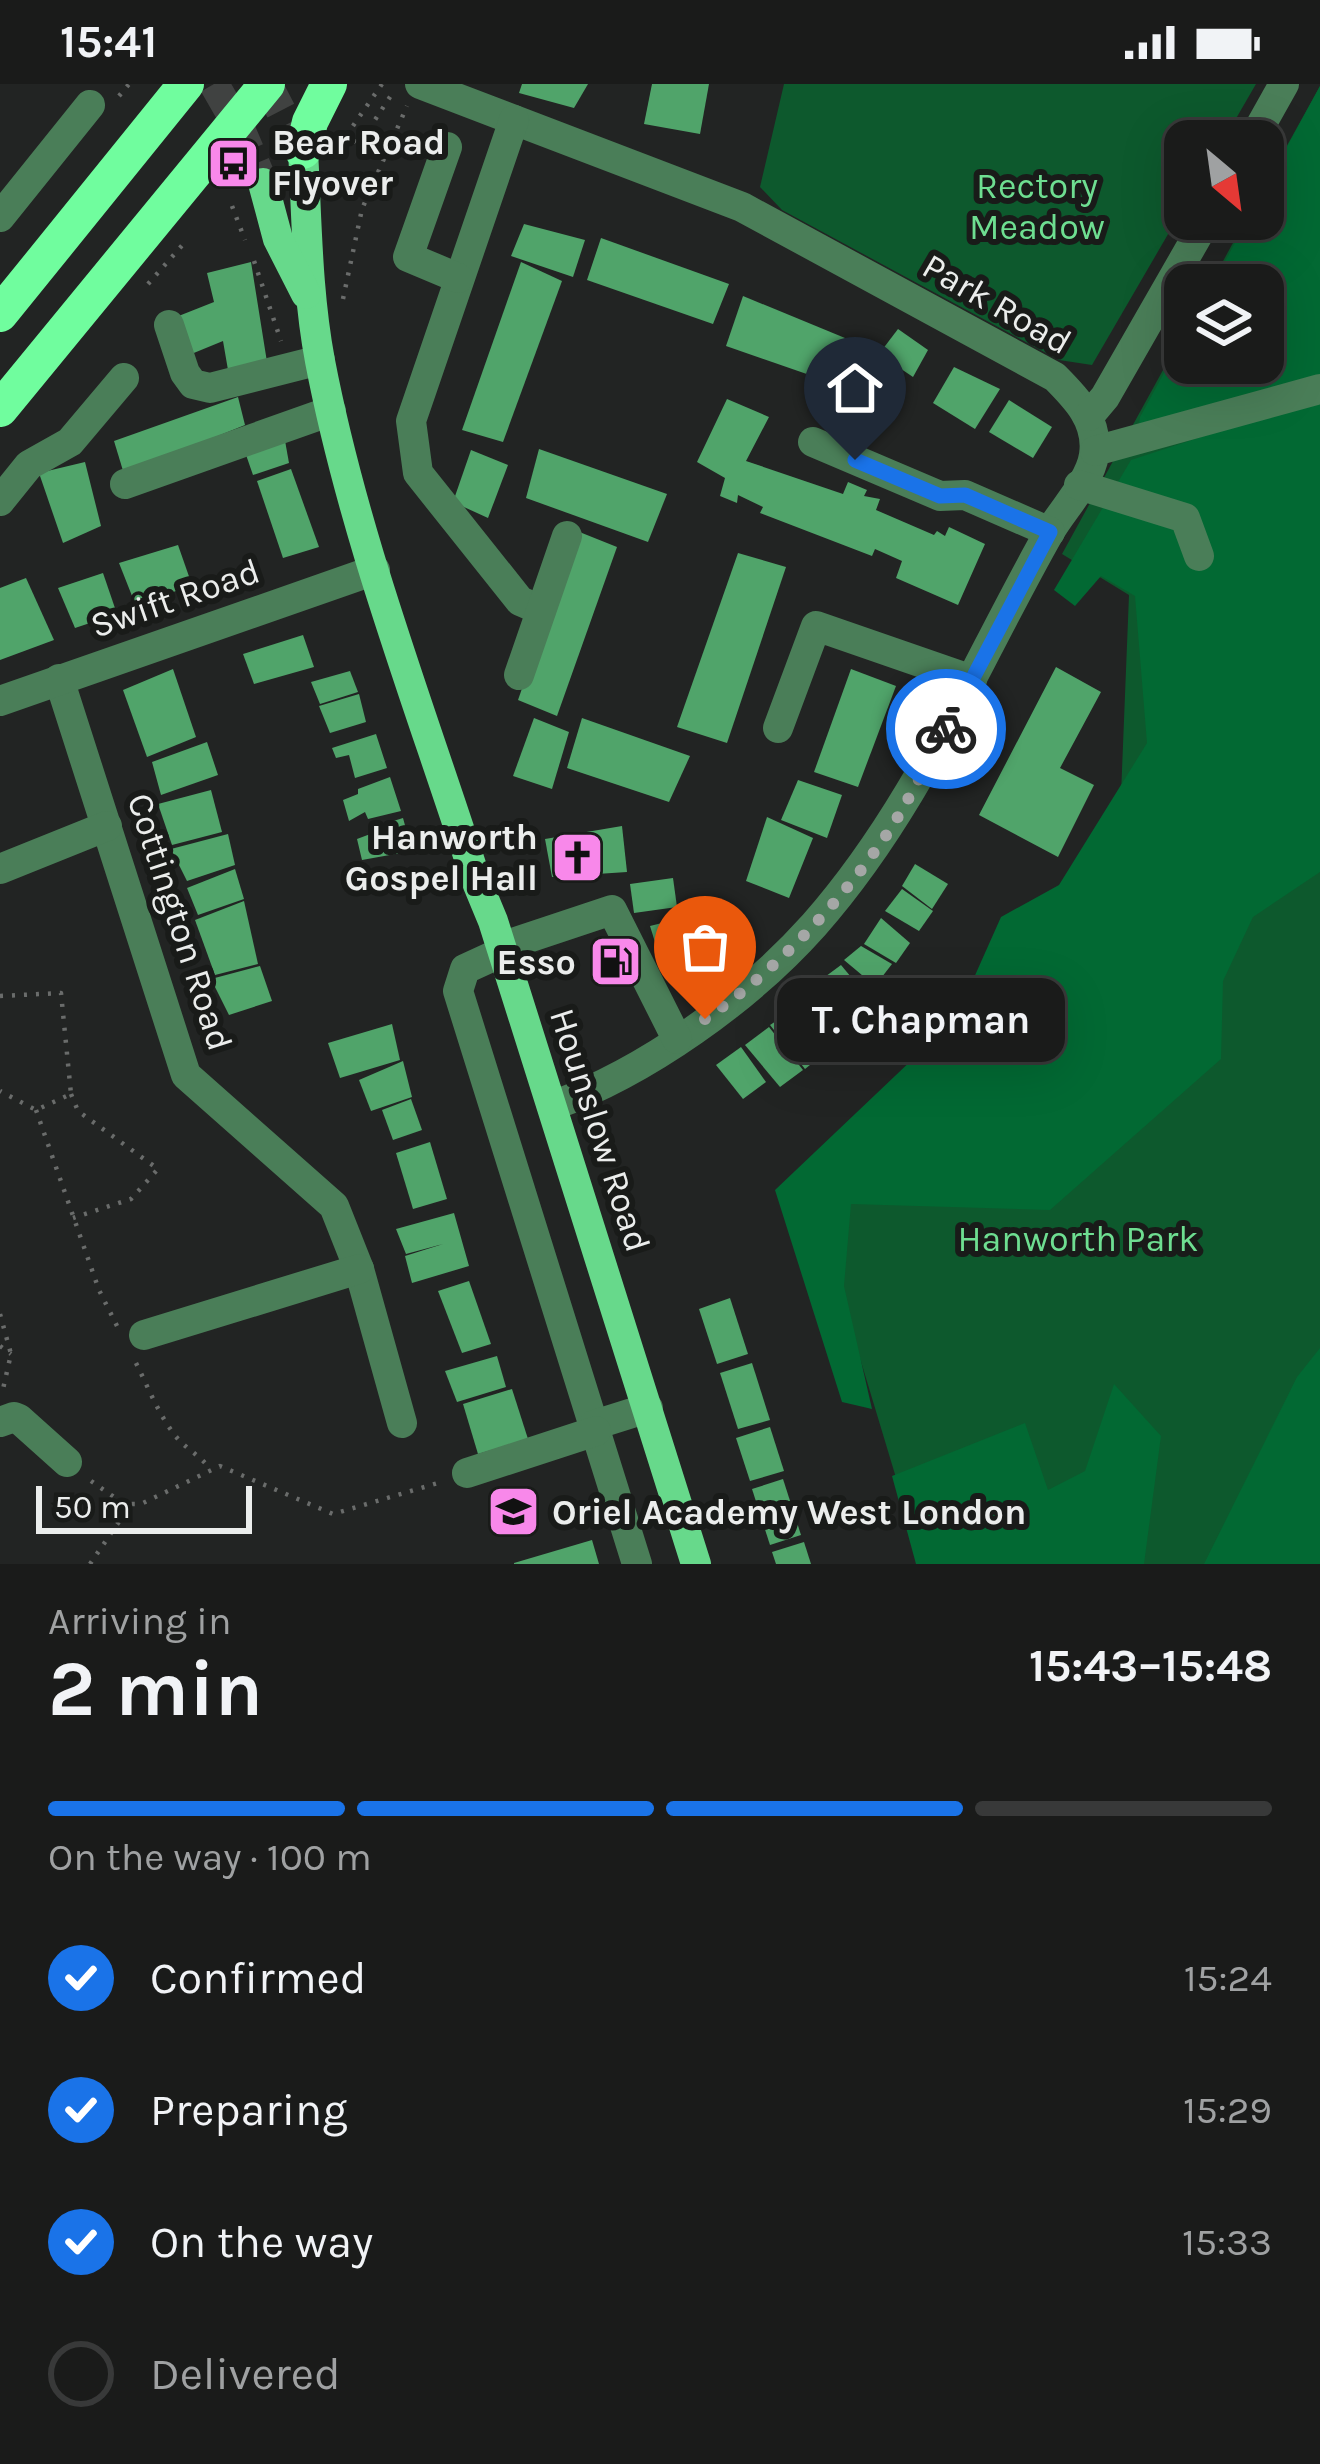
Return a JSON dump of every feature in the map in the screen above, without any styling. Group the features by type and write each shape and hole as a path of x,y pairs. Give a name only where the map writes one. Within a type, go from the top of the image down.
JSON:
{"highway":[{"path":"0,314 186,84"},
{"path":"0,409 267,84"},
{"path":"298,141 329,84"}],"main road":[{"name":"Hounslow Road","path":"298,141 325,310 320,360 375,570 553,1106 696,1564"},
{"name":"Hounslow Road","path":"263,183 278,239 325,310"}],"street":[{"path":"1264,120 1284,84"},
{"name":"Park Road","path":"426,91 742,207 1054,377 1089,416"},
{"path":"0,217 90,105"},
{"path":"514,120 411,421 418,473 520,601 541,610"},
{"path":"447,147 408,257 458,278"},
{"path":"553,1106 604,1086 733,1000 812,927 886,835 1096,451 1089,416 1106,397 1195,240"},
{"path":"169,325 184,373 193,384 226,387 320,360"},
{"path":"0,501 28,464 70,442 124,378"},
{"path":"1096,451 1320,389"},
{"path":"125,484 332,411"},
{"path":"813,442 940,496 965,495 1050,532"},
{"path":"1079,485 1185,518 1198,556"},
{"path":"519,675 567,536"},
{"name":"Swift Road","path":"0,700 375,570"},
{"path":"778,728 816,626 972,680"},
{"name":"Cottington Road","path":"59,680 186,1075 334,1206 359,1269 403,1423"},
{"path":"0,869 106,826"},
{"path":"637,1564 458,991 465,969 502,949 612,910 676,1039"},
{"path":"132,1341 359,1269"},
{"path":"466,1473 648,1408"},
{"path":"4,1420 19,1419 67,1462"}],"path":[{"path":"382,84 346,136 359,144 398,84"},
{"path":"325,310 362,209 426,91"},
{"path":"232,206 289,368"},
{"path":"146,286 186,242"},
{"path":"0,995 61,993 70,1094 78,1111 158,1169 131,1198 73,1218"},
{"path":"0,1091 37,1110 99,1290 132,1341 157,1409 178,1440 198,1452 210,1469"},
{"path":"37,1110 70,1094"},
{"path":"596,1117 595,1131 610,1186"},
{"path":"0,1314 11,1354 2,1383 4,1420"},
{"path":"0,1346 11,1354"},
{"path":"67,1462 110,1496 131,1504 141,1504 220,1466 334,1514 466,1473"},
{"path":"90,1564 131,1504"}],"green space":[{"name":"Rectory Meadow","path":"784,84 1256,84 1235,120 1164,120 1165,240 1092,365 1059,360 782,210 760,187"},
{"name":"Hanworth Park","path":"1320,86 1320,1564 922,1564 803,1169 1116,920 1129,595 1062,554 1164,368 1164,384 1284,384 1284,264 1221,264 1235,240 1284,240 1284,151"},
{"path":"1320,86 1320,379 1136,443 1140,417 1164,373 1164,384 1284,384 1284,264 1223,264 1237,240 1284,240 1284,152"},
{"path":"1320,398 1320,872 1253,917 1223,981 1221,1059 1050,1210 851,1204 844,1286 872,1409 842,1402 775,1190 956,1018 1001,917 1059,885 1147,743 1135,596 1101,576 1075,606 1054,590 1131,460"},
{"path":"1320,1348 1320,1564 1204,1564 1297,1377"},
{"path":"1114,1384 1161,1436 1144,1564 916,1564 892,1476 1025,1423 1048,1490 1085,1471"}],"building":[{"path":"522,84 588,84 574,108 519,93"},
{"path":"652,84 709,84 700,134 644,124"},
{"path":"524,224 585,240 573,277 511,256"},
{"path":"601,238 729,284 713,324 587,280"},
{"path":"251,262 267,362 228,370 223,341 184,357 171,319 214,302 207,273"},
{"path":"521,262 562,281 503,442 462,430"},
{"path":"743,296 845,338 824,380 726,346"},
{"path":"898,329 928,350 913,377 879,354"},
{"path":"954,367 1000,389 975,429 933,403"},
{"path":"238,397 245,425 124,474 114,441"},
{"path":"727,399 769,417 746,461 843,494 848,482 867,490 864,496 880,499 876,510 934,535 937,531 945,536 949,527 985,544 958,605 896,578 902,561 875,549 872,556 760,513 763,507 738,495 737,503 720,496 725,478 697,462"},
{"path":"1009,400 1052,427 1033,458 989,432"},
{"path":"284,435 289,463 253,475 245,452"},
{"path":"539,449 667,494 648,542 526,498"},
{"path":"471,450 508,465 488,518 453,502"},
{"path":"85,462 101,526 63,543 39,473"},
{"path":"291,469 319,547 283,558 257,481"},
{"path":"577,531 617,547 557,716 518,700"},
{"path":"178,545 192,585 136,606 119,563"},
{"path":"738,553 786,567 727,743 677,727"},
{"path":"103,573 117,614 75,628 58,588"},
{"path":"26,578 54,640 0,660 0,588"},
{"path":"303,635 314,667 254,684 243,654"},
{"path":"1056,667 1101,692 1060,768 1094,785 1058,857 979,815"},
{"path":"173,669 196,737 147,757 123,690"},
{"path":"851,669 896,686 858,787 814,772"},
{"path":"350,671 358,692 320,704 311,682"},
{"path":"359,694 366,722 330,733 319,706"},
{"path":"534,718 569,732 552,789 513,776"},
{"path":"582,718 690,756 669,802 567,768"},
{"path":"376,734 387,768 355,778 349,755 336,758 332,748"},
{"path":"207,742 218,775 161,795 152,762"},
{"path":"390,777 401,811 368,819 365,812 349,821 343,800"},
{"path":"798,780 842,795 827,838 781,820"},
{"path":"211,790 222,832 172,845 158,804"},
{"path":"767,817 813,838 789,898 746,881"},
{"path":"403,818 412,851 362,860 357,839 373,833 371,828"},
{"path":"622,826 627,872 552,877 545,839"},
{"path":"228,834 235,865 187,881 171,849"},
{"path":"915,864 948,884 932,909 902,886"},
{"path":"235,869 244,899 198,915 187,888"},
{"path":"673,878 677,907 634,913 630,884"},
{"path":"902,889 933,911 919,931 885,911"},
{"path":"244,901 258,964 215,975 195,920"},
{"path":"682,918 699,972 667,981 650,926"},
{"path":"881,918 910,943 896,963 864,944"},
{"path":"861,946 892,964 875,986 844,960"},
{"path":"841,965 866,995 842,1015 814,985"},
{"path":"260,966 272,1001 229,1015 211,979"},
{"path":"816,990 836,1015 817,1031 796,1001"},
{"path":"793,1010 826,1052 805,1069 770,1025"},
{"path":"392,1024 400,1060 340,1078 328,1043"},
{"path":"769,1027 803,1070 780,1087 745,1045"},
{"path":"741,1047 766,1082 743,1099 716,1065"},
{"path":"403,1061 412,1097 371,1111 359,1080"},
{"path":"411,1099 422,1130 393,1140 382,1110"},
{"path":"430,1142 447,1199 413,1209 396,1153"},
{"path":"454,1213 469,1266 412,1283 405,1256 443,1244 406,1254 396,1229"},
{"path":"469,1281 491,1344 462,1353 438,1291"},
{"path":"730,1298 748,1354 717,1364 699,1309"},
{"path":"497,1356 506,1387 457,1402 445,1371"},
{"path":"752,1363 770,1420 738,1429 720,1373"},
{"path":"512,1389 528,1439 478,1454 463,1404"},
{"path":"770,1427 784,1471 750,1481 736,1438"},
{"path":"783,1479 801,1535 770,1545 752,1489"},
{"path":"592,1540 599,1564 514,1564 514,1563"},
{"path":"804,1542 811,1564 776,1564 772,1552"}],"tunnel":[{"path":"214,84 263,183"},
{"path":"267,84 292,132"}],"way so far":[{"path":"705,1019 733,1000 812,927 886,835 946,729"}],"place":[{"name":"Bear Road Flyover","path":"233,163"},
{"name":"Hanworth Gospel Hall","path":"577,858"},
{"name":"Esso","path":"615,962"},
{"name":"T. Chapman","path":"705,1019"},
{"name":"Oriel Academy West London","path":"513,1512"}],"route":[{"path":"855,460 940,496 965,495 1050,532 946,729"}]}
